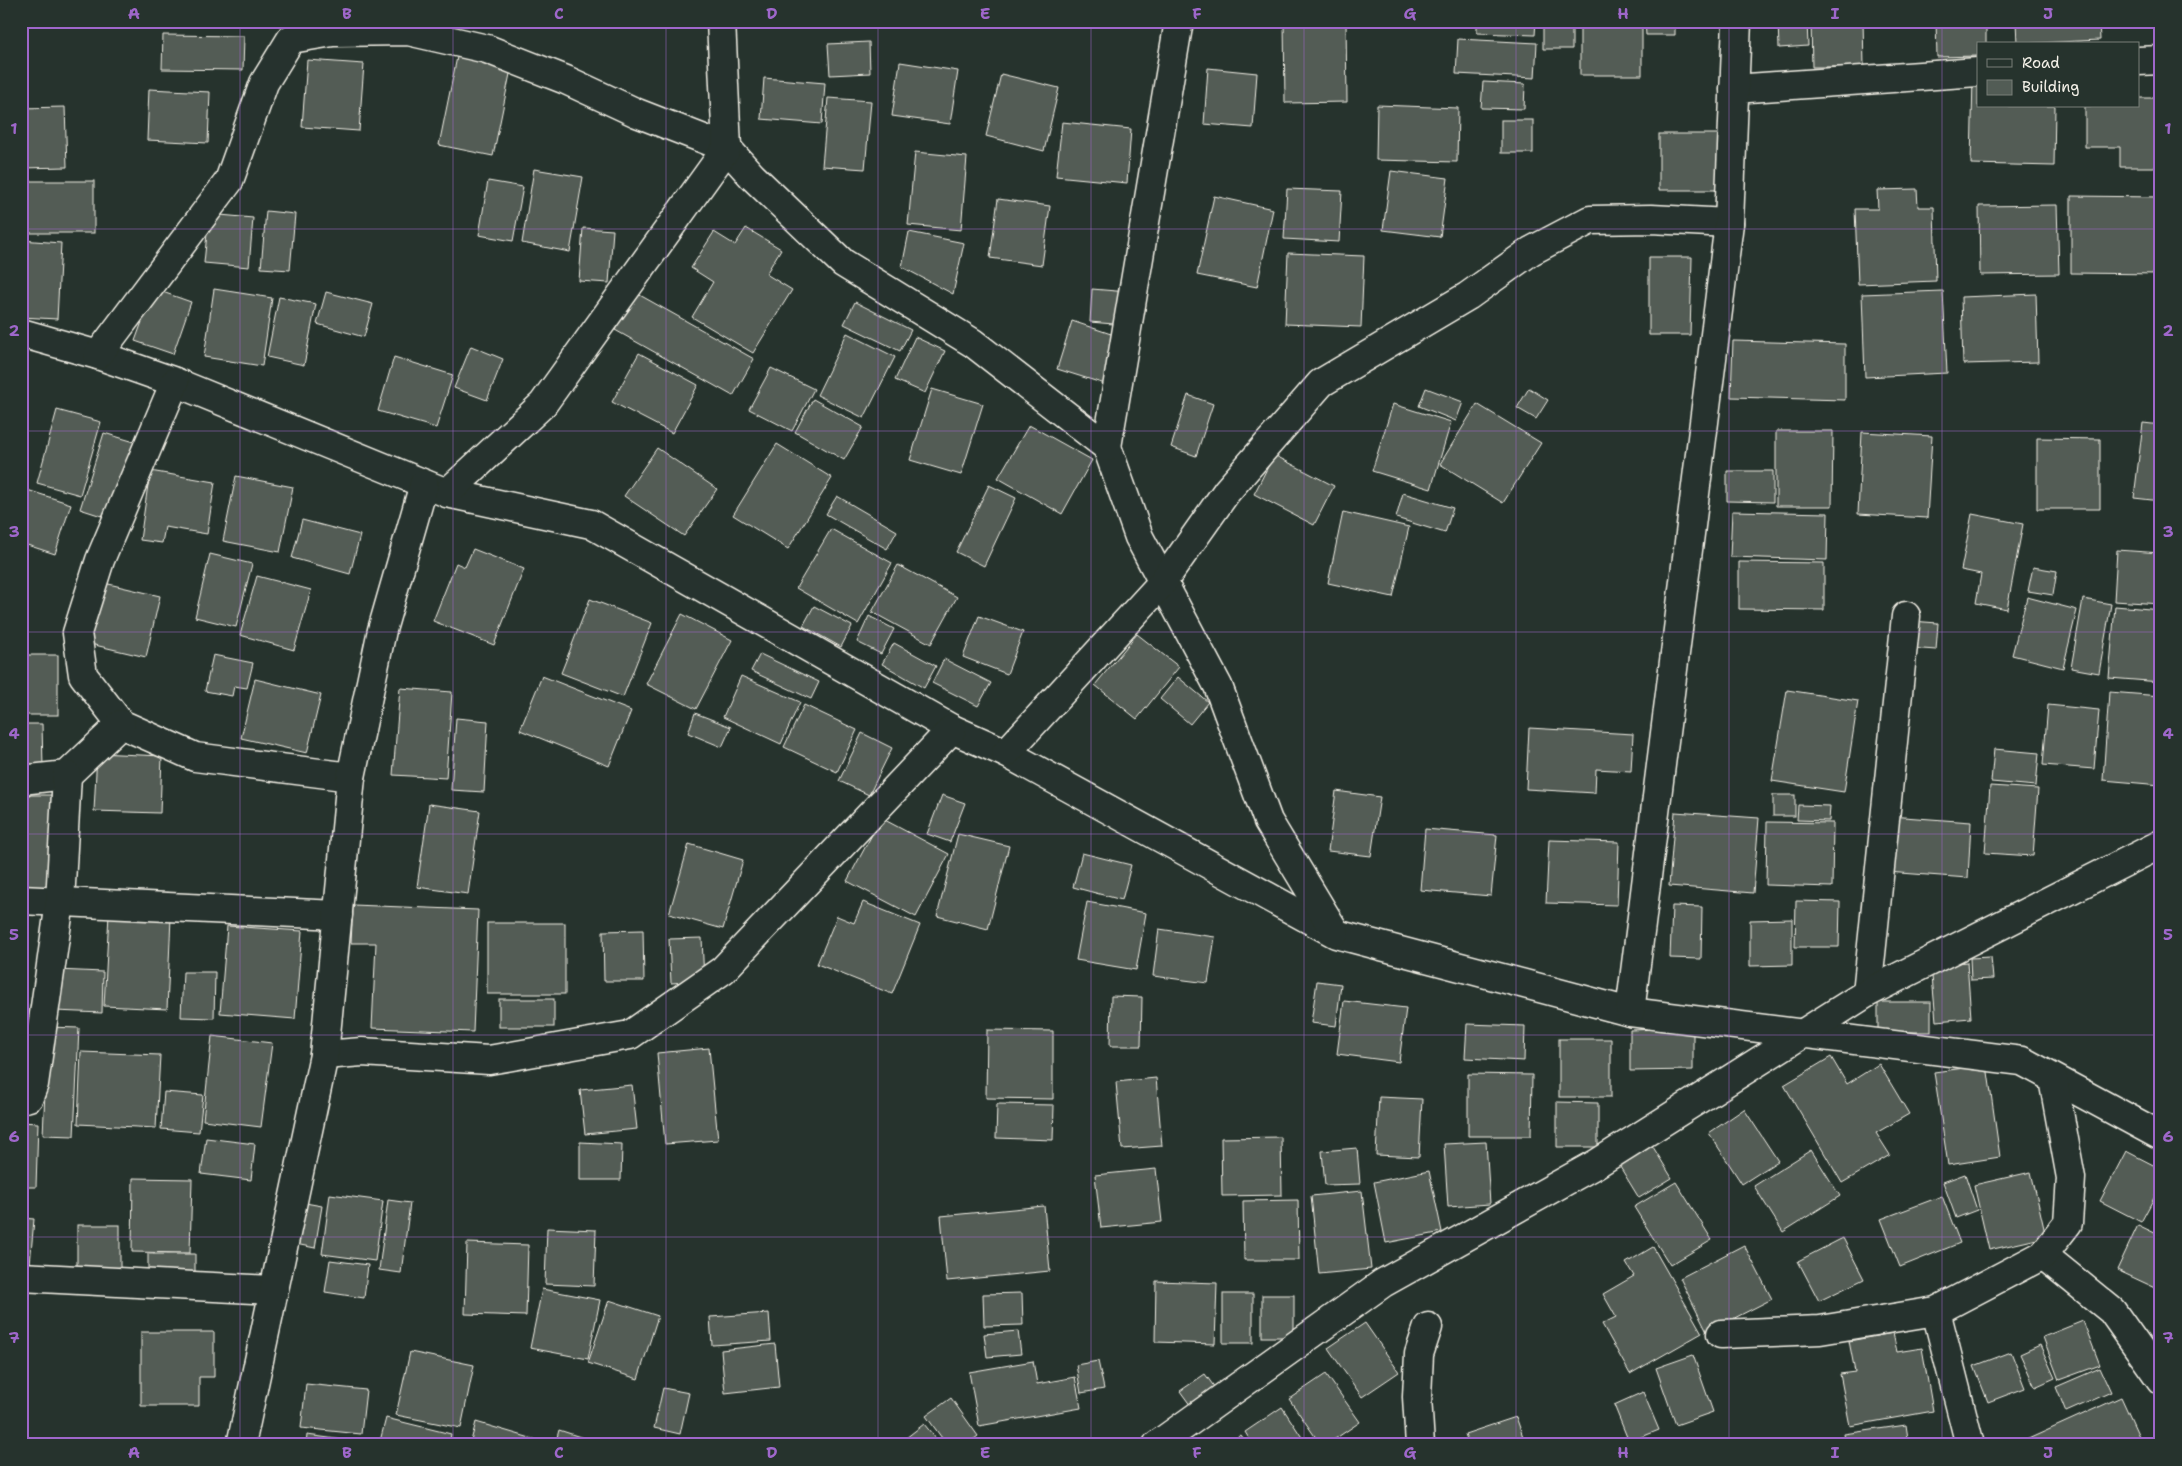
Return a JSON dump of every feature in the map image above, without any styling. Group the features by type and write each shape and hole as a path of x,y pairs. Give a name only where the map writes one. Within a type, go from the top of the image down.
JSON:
{"street":[{"path":"240,1445 324,1055 351,777 382,630 436,488 544,404 727,148 721,21"},
{"path":"1178,21 1107,447 1139,537 1218,686 1268,821 1336,934"},
{"path":"1630,1012 1729,223 1737,21"},
{"path":"98,355 228,181 264,83 291,38 333,32 408,31 486,50 566,80 637,113 727,148 752,176 843,263 973,343 1107,447"},
{"path":"2140,61 2161,60"},
{"path":"1734,89 1977,72"},
{"path":"1006,753 1162,583 1226,491 1321,383 1468,296 1531,251 1590,220 1651,219 1729,223"},
{"path":"21,333 98,355 175,382 436,488 591,524 952,729 1006,753 1336,934 1630,1012 2022,1061 2161,1136"},
{"path":"175,382 100,560 77,633 83,675 121,724 195,757 351,777"},
{"path":"1867,993 1906,616"},
{"path":"21,780 68,775 121,724"},
{"path":"324,1055 362,1052 489,1060 630,1035 723,970 952,729"},
{"path":"21,1099 29,1097 34,1084 60,902 68,775"},
{"path":"1157,1445 1383,1283 1596,1164 1867,993 2161,844"},
{"path":"21,900 338,915"},
{"path":"1721,1334 1820,1330 1936,1311 2044,1255 2068,1223 2071,1178 2053,1079"},
{"path":"2044,1255 2112,1311 2161,1380"},
{"path":"21,1277 273,1290"},
{"path":"1936,1311 1970,1445"},
{"path":"1420,1445 1417,1397 1418,1354 1428,1326"}],"building":[{"path":"786,21 826,21 786,24"},
{"path":"1284,21 1346,21 1347,102 1285,103"},
{"path":"1477,21 1536,21 1535,35 1477,33"},
{"path":"1645,21 1675,21 1675,35 1646,35"},
{"path":"1778,21 1807,21 1808,46 1779,48"},
{"path":"1811,21 1863,21 1864,67 1812,67"},
{"path":"1936,21 1986,21 1986,42 1977,42 1977,56 1937,57"},
{"path":"2016,21 2099,21 2100,40 2017,42"},
{"path":"1580,22 1642,22 1642,75 1580,75"},
{"path":"1543,26 1572,27 1572,49 1543,49"},
{"path":"163,35 244,36 243,70 162,69"},
{"path":"1458,39 1537,43 1535,78 1456,74"},
{"path":"869,42 870,73 830,75 828,44"},
{"path":"457,57 511,69 493,156 439,145"},
{"path":"307,60 364,64 359,131 302,127"},
{"path":"900,62 958,71 950,124 892,116"},
{"path":"1208,68 1257,73 1253,128 1204,124"},
{"path":"1001,74 1059,88 1044,151 986,136"},
{"path":"1973,77 1977,77 1977,108 2055,108 2054,166 1971,164"},
{"path":"764,78 825,83 822,124 761,119"},
{"path":"1483,82 1525,84 1524,109 1481,108"},
{"path":"149,89 210,92 208,143 147,140"},
{"path":"828,98 871,101 865,169 822,166"},
{"path":"2140,98 2161,98 2161,167 2120,167 2120,147 2085,147 2085,108 2140,108"},
{"path":"1377,105 1458,108 1457,162 1376,160"},
{"path":"65,107 67,167 21,168 21,108"},
{"path":"1501,120 1533,120 1533,153 1501,153"},
{"path":"1062,122 1131,129 1127,183 1056,176"},
{"path":"1659,134 1720,134 1720,190 1659,190"},
{"path":"915,152 967,157 961,230 908,225"},
{"path":"534,169 583,177 570,252 522,243"},
{"path":"1391,171 1448,178 1440,237 1383,230"},
{"path":"28,181 94,181 94,233 28,233"},
{"path":"488,181 523,187 513,241 479,235"},
{"path":"1287,189 1342,191 1339,242 1284,239"},
{"path":"1917,189 1918,207 1934,207 1936,281 1858,284 1855,209 1878,209 1877,190"},
{"path":"1214,196 1273,209 1257,287 1197,275"},
{"path":"2071,196 2161,197 2161,274 2071,273"},
{"path":"998,199 1050,206 1042,265 990,258"},
{"path":"2057,205 2059,274 1980,275 1979,206"},
{"path":"266,211 295,214 290,270 261,268"},
{"path":"209,214 253,218 249,267 204,263"},
{"path":"583,228 613,230 609,283 579,281"},
{"path":"746,228 781,249 766,274 792,290 753,353 692,317 713,282 691,268 714,232 735,245"},
{"path":"909,232 964,243 953,294 902,267"},
{"path":"21,240 61,243 57,319 21,317"},
{"path":"1288,253 1364,256 1361,327 1285,324"},
{"path":"1649,257 1692,257 1690,335 1649,335"},
{"path":"154,289 191,302 173,354 135,341"},
{"path":"214,289 272,298 262,366 204,357"},
{"path":"1092,289 1128,292 1125,325 1090,322"},
{"path":"1943,291 1947,373 1865,377 1862,294"},
{"path":"326,292 373,304 364,337 317,324"},
{"path":"636,293 754,359 733,396 615,330"},
{"path":"2036,294 2038,362 1963,364 1961,297"},
{"path":"279,297 316,304 304,365 267,357"},
{"path":"855,302 911,330 900,351 844,324"},
{"path":"1072,321 1120,337 1105,384 1057,369"},
{"path":"847,333 895,357 864,418 817,395"},
{"path":"915,337 945,351 925,393 895,380"},
{"path":"1733,341 1845,344 1845,400 1731,397"},
{"path":"471,346 503,359 487,400 454,388"},
{"path":"639,353 698,385 672,433 612,402"},
{"path":"394,357 453,375 436,428 378,411"},
{"path":"771,368 814,389 792,431 749,409"},
{"path":"1426,388 1463,402 1456,421 1419,406"},
{"path":"1529,388 1548,400 1536,419 1517,408"},
{"path":"932,389 983,404 961,475 910,460"},
{"path":"1188,395 1213,404 1196,456 1171,447"},
{"path":"813,399 863,427 844,460 795,432"},
{"path":"1393,404 1451,422 1431,489 1372,471"},
{"path":"1477,404 1541,443 1503,503 1440,464"},
{"path":"57,410 101,422 80,495 37,483"},
{"path":"2143,423 2161,425 2161,501 2134,498"},
{"path":"1029,425 1092,460 1062,514 998,478"},
{"path":"1776,431 1833,431 1832,506 1776,506"},
{"path":"1862,432 1932,436 1927,518 1858,514"},
{"path":"104,433 138,443 114,520 80,509"},
{"path":"2037,438 2100,439 2100,509 2037,509"},
{"path":"777,444 832,478 788,549 733,515"},
{"path":"657,448 717,489 684,536 624,496"},
{"path":"1274,455 1334,486 1314,525 1254,494"},
{"path":"150,471 215,482 207,534 165,527 162,543 140,540"},
{"path":"1727,471 1773,471 1773,502 1727,501"},
{"path":"236,476 293,487 280,552 223,541"},
{"path":"989,485 1016,498 984,566 956,552"},
{"path":"21,488 71,504 55,554 21,543"},
{"path":"1403,493 1453,508 1445,533 1396,518"},
{"path":"837,496 897,531 887,549 826,514"},
{"path":"1732,511 1828,513 1827,560 1730,557"},
{"path":"1343,512 1409,527 1393,597 1328,583"},
{"path":"1972,514 2023,524 2007,609 1976,603 1981,574 1961,570"},
{"path":"302,520 360,535 350,574 292,558"},
{"path":"831,529 892,563 858,624 796,588"},
{"path":"473,549 524,569 494,645 433,621 456,563 465,567"},
{"path":"2117,550 2161,553 2161,604 2114,601"},
{"path":"210,554 252,564 236,627 195,617"},
{"path":"21,561 24,561 21,622"},
{"path":"1739,562 1824,563 1824,610 1739,609"},
{"path":"898,565 957,597 931,644 872,612"},
{"path":"2033,567 2057,571 2053,595 2028,591"},
{"path":"257,576 311,590 294,650 240,635"},
{"path":"100,582 160,596 146,657 86,643"},
{"path":"2027,597 2077,610 2063,668 2012,655"},
{"path":"590,599 652,623 623,697 561,673"},
{"path":"2083,599 2111,604 2099,673 2071,668"},
{"path":"814,606 852,626 841,647 803,626"},
{"path":"2115,606 2161,610 2161,682 2109,678"},
{"path":"682,614 732,640 696,709 646,684"},
{"path":"869,616 894,629 881,654 857,642"},
{"path":"979,616 1023,632 1007,674 963,657"},
{"path":"1911,621 1938,623 1936,650 1909,648"},
{"path":"1137,634 1179,667 1137,719 1095,685"},
{"path":"894,643 936,666 924,688 882,664"},
{"path":"760,654 819,682 811,699 751,671"},
{"path":"21,655 58,655 58,715 21,715"},
{"path":"213,655 253,663 247,688 234,686 232,696 205,691"},
{"path":"944,659 991,683 978,706 932,683"},
{"path":"542,676 631,711 609,766 520,730"},
{"path":"741,676 800,702 781,744 723,717"},
{"path":"1178,677 1208,702 1190,724 1160,699"},
{"path":"255,679 321,695 307,753 241,738"},
{"path":"400,688 452,692 446,778 393,775"},
{"path":"1787,690 1858,701 1844,792 1772,781"},
{"path":"2109,692 2161,696 2161,785 2103,780"},
{"path":"804,705 857,730 837,772 784,747"},
{"path":"2048,705 2099,710 2094,769 2043,765"},
{"path":"695,713 731,727 722,747 688,733"},
{"path":"456,718 488,721 484,792 451,790"},
{"path":"21,724 42,724 43,768 21,768"},
{"path":"1529,728 1633,734 1631,771 1596,769 1595,793 1526,789"},
{"path":"862,733 892,748 869,795 839,781"},
{"path":"1994,749 2039,753 2036,786 1991,782"},
{"path":"97,753 162,756 160,813 94,811"},
{"path":"1990,786 2038,789 2033,856 1985,853"},
{"path":"1336,791 1380,797 1371,856 1328,851"},
{"path":"21,795 52,795 51,893 21,893"},
{"path":"942,795 965,803 950,842 927,834"},
{"path":"1773,795 1795,795 1795,816 1773,816"},
{"path":"429,804 480,811 468,894 417,887"},
{"path":"1798,805 1830,806 1829,821 1797,820"},
{"path":"1675,812 1759,818 1753,893 1669,886"},
{"path":"1890,816 1971,822 1968,878 1887,872"},
{"path":"881,818 949,854 916,917 847,881"},
{"path":"1767,822 1833,823 1832,887 1766,885"},
{"path":"1425,829 1497,835 1491,896 1420,890"},
{"path":"958,834 1009,846 988,929 937,916"},
{"path":"1549,840 1619,842 1617,905 1546,903"},
{"path":"689,844 743,860 723,929 669,914"},
{"path":"1082,853 1131,865 1122,900 1073,887"},
{"path":"1796,901 1840,902 1839,947 1795,947"},
{"path":"863,902 920,925 892,994 817,964 837,916 854,923"},
{"path":"1087,902 1146,913 1136,970 1076,960"},
{"path":"353,905 478,910 473,1032 372,1028 376,943 351,943"},
{"path":"1672,906 1702,907 1701,959 1670,958"},
{"path":"109,914 171,917 167,1009 104,1006"},
{"path":"1792,919 1792,965 1750,966 1750,920"},
{"path":"487,923 565,923 565,994 487,994"},
{"path":"227,926 302,931 295,1019 220,1013"},
{"path":"21,928 28,929 22,976 21,976"},
{"path":"1159,929 1215,937 1208,983 1153,976"},
{"path":"643,930 644,981 604,981 603,931"},
{"path":"702,938 704,981 671,983 669,939"},
{"path":"1991,957 1993,979 1971,980 1970,958"},
{"path":"1967,962 1971,1018 1936,1021 1931,965"},
{"path":"56,970 103,972 102,1013 55,1011"},
{"path":"183,972 215,972 214,1018 181,1017"},
{"path":"1317,981 1341,984 1336,1026 1311,1023"},
{"path":"1111,996 1142,997 1141,1046 1110,1046"},
{"path":"499,999 554,999 554,1027 499,1027"},
{"path":"1344,1001 1406,1008 1399,1062 1337,1054"},
{"path":"1878,1002 1931,1002 1931,1032 1878,1032"},
{"path":"1467,1024 1525,1026 1524,1061 1465,1058"},
{"path":"48,1027 79,1028 74,1136 43,1135"},
{"path":"1693,1028 1693,1070 1630,1071 1630,1030"},
{"path":"987,1030 1053,1031 1053,1099 986,1098"},
{"path":"212,1036 272,1043 261,1127 203,1120"},
{"path":"1559,1039 1611,1039 1611,1097 1559,1097"},
{"path":"709,1048 718,1140 665,1144 657,1053"},
{"path":"81,1052 160,1055 156,1128 78,1124"},
{"path":"1831,1057 1847,1084 1879,1064 1909,1114 1876,1133 1890,1155 1842,1183 1784,1085"},
{"path":"1987,1065 2000,1157 1948,1165 1934,1072"},
{"path":"1468,1074 1532,1075 1531,1136 1468,1136"},
{"path":"1156,1078 1162,1146 1122,1149 1116,1082"},
{"path":"632,1085 637,1129 585,1134 580,1090"},
{"path":"164,1092 203,1095 199,1132 161,1129"},
{"path":"1379,1097 1422,1099 1419,1157 1376,1155"},
{"path":"1557,1102 1598,1103 1598,1147 1557,1147"},
{"path":"997,1104 1054,1105 1053,1140 996,1138"},
{"path":"1744,1109 1778,1161 1742,1184 1709,1133"},
{"path":"21,1122 38,1123 36,1187 21,1187"},
{"path":"1281,1137 1282,1195 1222,1196 1221,1138"},
{"path":"206,1138 255,1144 251,1180 201,1174"},
{"path":"580,1142 622,1144 621,1180 580,1180"},
{"path":"1486,1142 1490,1204 1448,1207 1444,1144"},
{"path":"1650,1142 1672,1178 1639,1198 1617,1162"},
{"path":"1357,1148 1360,1184 1325,1185 1322,1151"},
{"path":"1811,1150 1840,1196 1783,1232 1754,1186"},
{"path":"2126,1151 2161,1169 2161,1185 2141,1222 2100,1201"},
{"path":"1156,1169 1162,1222 1101,1228 1095,1175"},
{"path":"1429,1171 1442,1232 1386,1243 1374,1182"},
{"path":"2031,1172 2046,1237 1989,1250 1974,1185"},
{"path":"1965,1174 1977,1210 1956,1218 1943,1182"},
{"path":"133,1178 192,1179 190,1253 132,1252"},
{"path":"1676,1182 1712,1240 1670,1265 1634,1207"},
{"path":"1362,1191 1371,1269 1319,1274 1311,1196"},
{"path":"330,1194 383,1201 375,1261 322,1254"},
{"path":"1942,1196 1960,1243 1900,1267 1881,1219"},
{"path":"388,1200 410,1203 401,1273 379,1270"},
{"path":"1298,1200 1299,1260 1244,1260 1243,1201"},
{"path":"294,1201 322,1206 315,1248 286,1242"},
{"path":"1044,1206 1050,1271 947,1281 941,1216"},
{"path":"21,1218 34,1219 29,1276 21,1275"},
{"path":"77,1225 120,1225 120,1277 77,1277"},
{"path":"2138,1225 2161,1236 2160,1290 2117,1270"},
{"path":"547,1228 596,1230 594,1286 545,1284"},
{"path":"1843,1238 1864,1279 1819,1301 1798,1261"},
{"path":"467,1243 528,1245 526,1316 465,1314"},
{"path":"1744,1245 1772,1299 1707,1332 1680,1278"},
{"path":"1653,1247 1702,1333 1630,1374 1602,1324 1616,1317 1603,1294 1634,1276 1626,1263"},
{"path":"148,1254 195,1254 195,1279 148,1279"},
{"path":"330,1260 368,1265 364,1298 325,1292"},
{"path":"1156,1281 1217,1283 1215,1344 1155,1342"},
{"path":"542,1289 600,1300 588,1359 530,1348"},
{"path":"1022,1293 1023,1325 984,1326 983,1294"},
{"path":"1223,1294 1253,1294 1253,1343 1223,1343"},
{"path":"1262,1295 1294,1295 1294,1337 1262,1337"},
{"path":"609,1300 658,1316 638,1379 588,1363"},
{"path":"769,1313 771,1341 712,1345 710,1317"},
{"path":"2083,1321 2100,1365 2059,1380 2043,1337"},
{"path":"1365,1323 1399,1372 1362,1397 1328,1348"},
{"path":"1018,1331 1021,1354 987,1357 984,1334"},
{"path":"141,1332 214,1332 214,1377 199,1377 199,1406 141,1406"},
{"path":"1893,1333 1897,1352 1922,1348 1933,1411 1850,1426 1840,1374 1855,1372 1849,1341"},
{"path":"2161,1333 2161,1356 2151,1338"},
{"path":"775,1344 779,1387 725,1393 721,1350"},
{"path":"2040,1345 2055,1378 2035,1387 2020,1354"},
{"path":"410,1352 474,1365 461,1428 396,1415"},
{"path":"2011,1352 2025,1388 1988,1402 1974,1366"},
{"path":"1693,1355 1713,1412 1676,1425 1656,1368"},
{"path":"1033,1361 1037,1384 1075,1377 1081,1408 979,1426 969,1372"},
{"path":"1098,1361 1104,1389 1081,1393 1076,1365"},
{"path":"2100,1368 2111,1392 2066,1412 2056,1387"},
{"path":"1205,1374 1220,1395 1196,1413 1180,1391"},
{"path":"1326,1374 1360,1422 1326,1445 1321,1445 1289,1399"},
{"path":"306,1384 366,1390 361,1434 301,1428"},
{"path":"663,1388 689,1393 680,1434 654,1428"},
{"path":"1643,1392 1659,1430 1629,1442 1614,1405"},
{"path":"2121,1397 2143,1445 2015,1445"},
{"path":"951,1398 978,1436 966,1445 947,1445 926,1416"},
{"path":"1282,1407 1307,1445 1253,1445 1245,1432"},
{"path":"1516,1417 1526,1445 1469,1445 1465,1434"},
{"path":"386,1418 451,1434 449,1445 379,1445"},
{"path":"476,1422 544,1442 543,1445 470,1445"},
{"path":"924,1424 941,1445 897,1445"},
{"path":"1906,1425 1909,1445 1846,1445 1844,1434"},
{"path":"559,1430 605,1445 555,1445"},
{"path":"307,1435 358,1442 357,1445 306,1445"},
{"path":"1241,1435 1248,1445 1226,1445"},
{"path":"1804,1439 1806,1445 1784,1445"}]}
